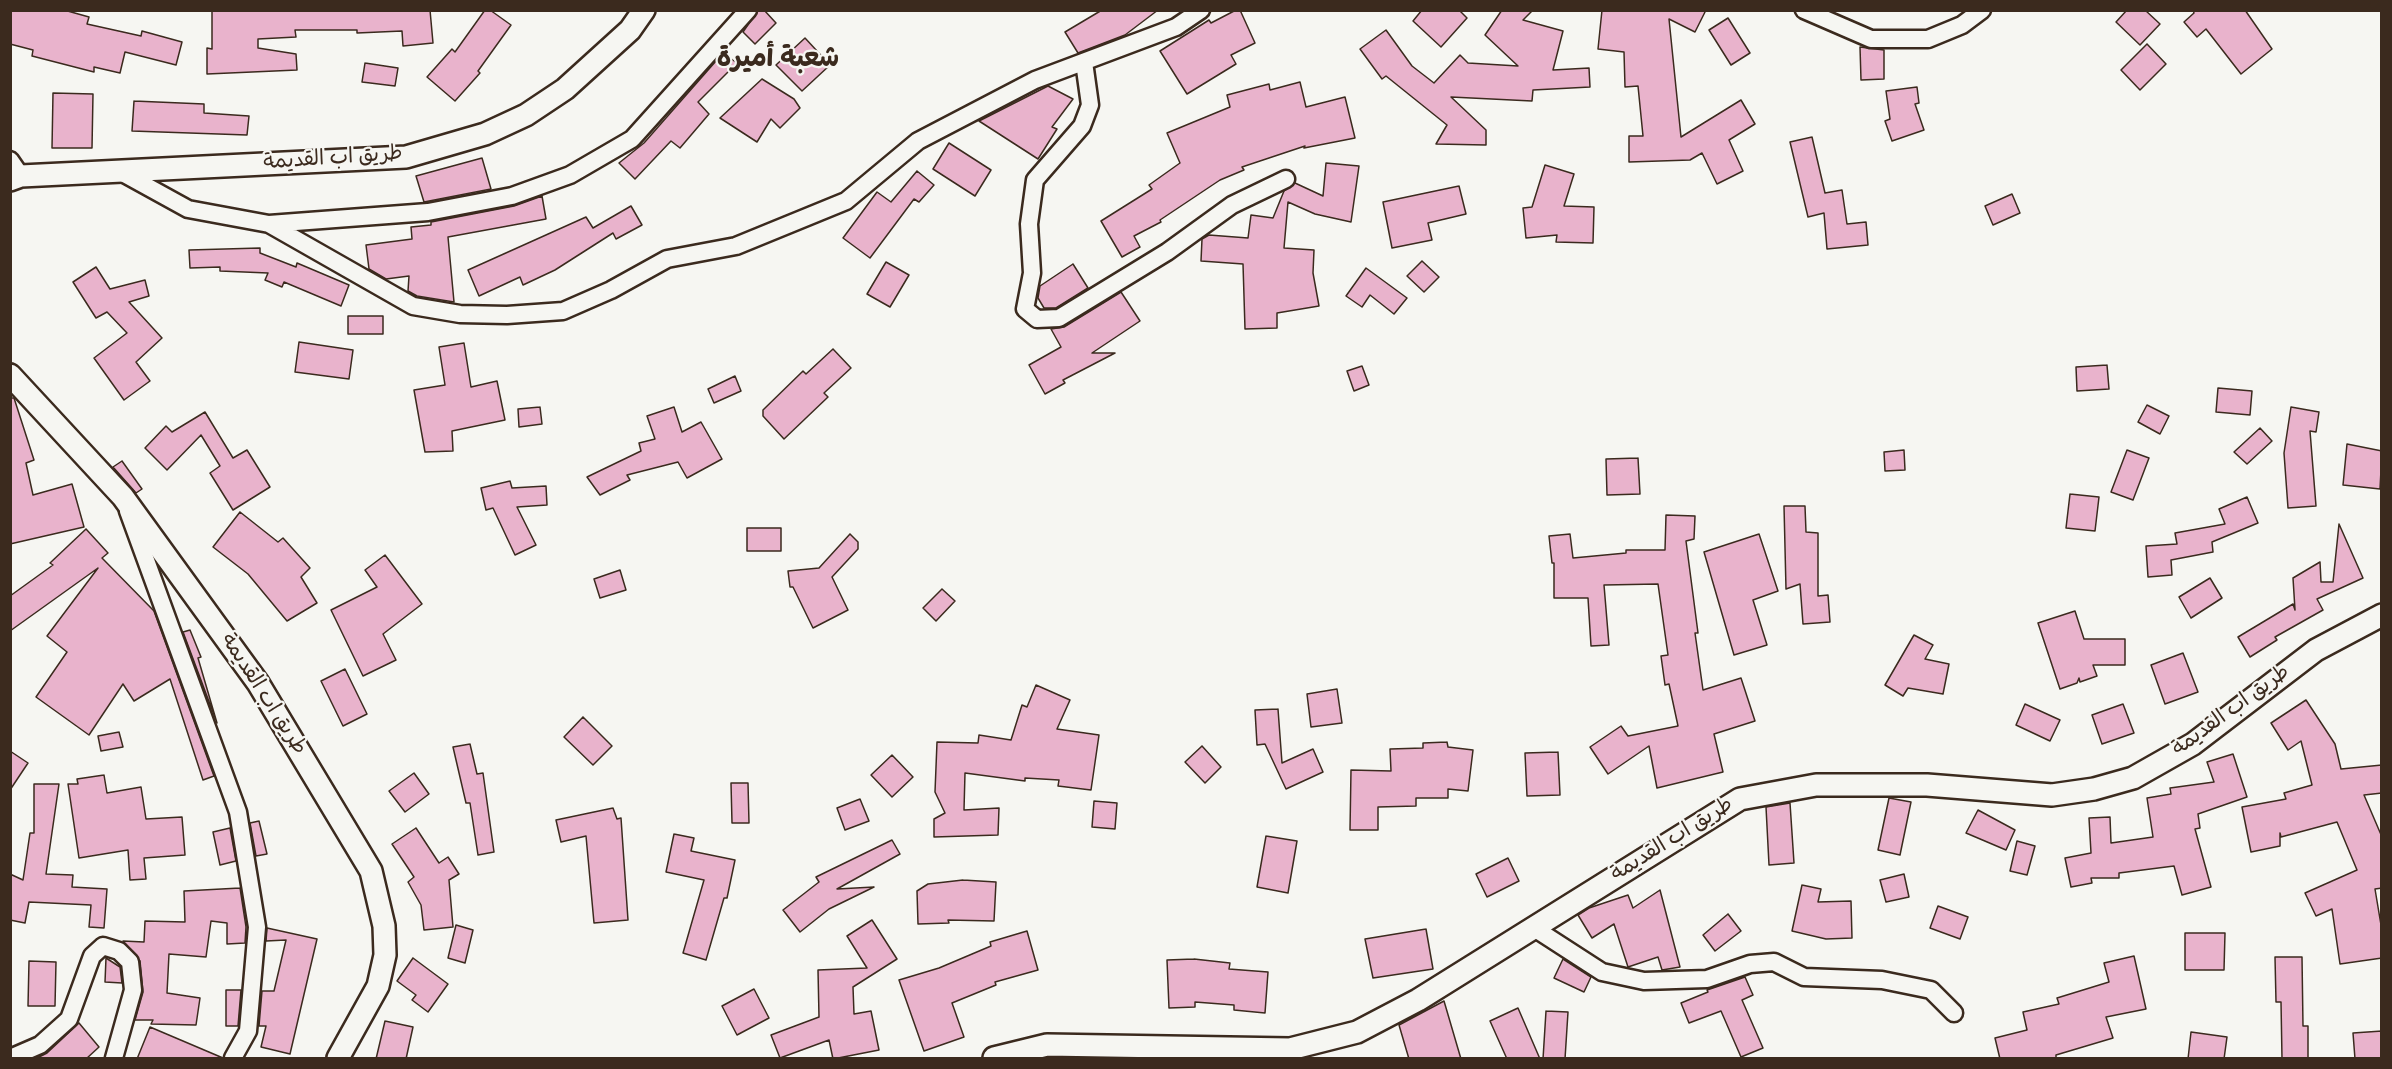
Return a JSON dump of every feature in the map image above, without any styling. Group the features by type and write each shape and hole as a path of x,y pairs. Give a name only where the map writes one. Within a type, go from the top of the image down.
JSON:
{"street":[{"name":"طريق اب القديمة","path":"14,172 119,171 406,157 484,134 526,115 565,89 630,30 644,10"},
{"path":"119,171 188,209 269,224 428,212 512,196 570,175 632,139 748,10"},
{"path":"269,224 412,306 460,314 507,315 563,311 611,290 667,259 736,246 846,201 918,141 1035,80 1176,27 1201,10"},
{"path":"1804,10 1871,39 1928,39 1962,26 1982,10"},
{"path":"1084,62 1090,105 1082,126 1035,180 1029,224 1032,273 1025,309 1037,319 1059,318 1167,252 1232,206 1286,179"},
{"name":"طريق اب القديمة","path":"10,375 123,497 258,683 371,871 384,926 385,955 378,986 338,1059"},
{"path":"123,497 237,812 257,927 248,1031 233,1059"},
{"name":"طريق اب القديمة","path":"994,1059 1047,1045 1290,1049 1357,1032 1418,1000 1740,799 1827,785 1927,785 2052,795 2094,789 2133,778 2193,744 2316,650 2382,615"},
{"path":"1534,928 1602,972 1644,981 1707,979 1750,964 1774,962 1804,977 1882,980 1931,990 1954,1013"},
{"path":"10,1058 40,1045 69,1019 92,956 104,946 119,951 130,962 133,990 114,1059"}],"building":[{"path":"10,10 64,10 89,17 87,24 141,36 142,31 182,42 176,65 125,52 120,73 94,67 94,72 32,56 33,50 10,44"},
{"path":"212,10 430,10 433,43 403,46 402,31 357,33 357,30 295,30 296,37 258,39 258,48 296,54 297,70 207,74 207,48 212,49"},
{"path":"485,10 490,10 511,25 478,71 480,73 455,101 427,77 452,49 455,52"},
{"path":"758,10 764,10 776,23 755,44 743,32"},
{"path":"1102,10 1158,10 1125,35 1078,53 1065,32"},
{"path":"1240,10 1255,43 1231,55 1236,64 1187,94 1160,51 1209,20 1211,23"},
{"path":"1422,10 1459,10 1467,18 1441,47 1413,21"},
{"path":"1502,10 1533,10 1523,20 1563,31 1553,70 1589,68 1590,87 1533,90 1532,101 1451,97 1486,130 1486,145 1436,144 1447,125 1386,76 1382,79 1360,49 1386,30 1412,66 1434,83 1460,55 1468,63 1518,66 1485,35"},
{"path":"1602,10 1706,10 1695,32 1669,19 1681,137 1741,100 1755,124 1729,140 1743,171 1717,184 1702,153 1690,160 1629,162 1629,136 1643,136 1638,86 1625,87 1624,52 1598,49"},
{"path":"2127,10 2145,10 2160,24 2140,45 2116,22"},
{"path":"2193,10 2245,10 2272,49 2241,74 2206,29 2197,37 2184,22 2194,13"},
{"path":"1728,18 1750,53 1731,65 1709,30"},
{"path":"805,38 830,65 802,91 776,65"},
{"path":"2147,44 2166,64 2140,90 2121,70"},
{"path":"1860,47 1884,50 1884,79 1861,80"},
{"path":"723,53 737,63 698,102 709,114 680,148 671,141 635,179 619,163 644,143"},
{"path":"365,63 398,68 395,86 362,82"},
{"path":"762,79 794,99 800,108 780,128 771,119 757,142 720,118"},
{"path":"1300,82 1306,107 1345,97 1355,138 1304,148 1305,146 1242,167 1244,170 1220,180 1160,220 1161,222 1134,236 1140,247 1122,257 1101,221 1152,189 1149,185 1180,163 1167,133 1230,107 1227,95 1269,84 1270,90"},
{"path":"1048,86 1073,99 1052,127 1057,129 1038,159 979,121"},
{"path":"1917,87 1919,103 1915,104 1924,130 1892,141 1885,121 1890,119 1886,91"},
{"path":"53,93 93,94 92,148 52,148"},
{"path":"134,101 204,104 204,113 249,116 247,135 132,131"},
{"path":"1812,137 1825,193 1842,190 1847,224 1866,222 1868,245 1827,249 1824,213 1808,217 1790,142"},
{"path":"949,143 991,170 975,196 933,169"},
{"path":"482,158 491,189 424,202 416,176"},
{"path":"1326,163 1359,166 1351,222 1315,214 1288,202 1284,248 1314,250 1313,273 1319,306 1277,313 1277,328 1245,329 1243,264 1201,261 1202,239 1209,235 1248,238 1251,215 1273,218 1284,191 1295,183 1323,196"},
{"path":"1545,165 1574,174 1564,206 1594,207 1593,243 1556,242 1557,235 1526,238 1523,208 1532,207"},
{"path":"917,171 934,185 919,202 914,199 870,258 843,238 877,192 891,202"},
{"path":"1459,186 1466,214 1428,223 1432,240 1392,248 1383,202"},
{"path":"2012,194 2020,213 1993,225 1985,206"},
{"path":"542,196 546,219 448,237 454,302 417,296 408,291 409,276 386,279 369,269 366,245 412,239 411,227 431,225 431,222 514,206"},
{"path":"631,206 642,225 616,239 613,233 555,270 523,285 520,277 479,296 468,270 586,217 593,228"},
{"path":"260,248 260,253 296,267 297,263 349,285 341,306 284,282 282,287 265,280 268,273 220,271 220,267 190,268 189,250"},
{"path":"1422,261 1439,277 1424,292 1407,276"},
{"path":"886,262 909,275 890,307 867,294"},
{"path":"1073,264 1088,288 1056,308 1044,308 1038,298 1040,286"},
{"path":"96,267 110,289 145,280 149,296 129,302 162,338 136,362 150,381 124,400 94,358 127,333 107,312 96,318 73,282"},
{"path":"1366,268 1407,298 1394,314 1370,295 1362,307 1346,296"},
{"path":"1121,292 1140,321 1092,353 1115,353 1063,380 1065,383 1045,394 1029,365 1061,347 1051,329 1064,327"},
{"path":"348,316 383,316 383,334 348,334"},
{"path":"299,342 353,350 349,379 295,372"},
{"path":"464,343 471,387 497,381 505,420 452,431 453,451 425,452 414,390 445,385 439,347"},
{"path":"833,349 851,368 824,393 828,397 784,439 763,416 763,410 803,371 806,374"},
{"path":"2107,365 2109,389 2077,391 2076,367"},
{"path":"1362,366 1369,385 1354,391 1347,371"},
{"path":"735,376 741,391 714,403 708,389"},
{"path":"2218,388 2252,391 2250,415 2216,412"},
{"path":"10,398 14,398 34,460 26,463 33,495 72,484 84,527 10,544"},
{"path":"2147,405 2169,416 2160,434 2138,422"},
{"path":"540,407 542,424 519,427 518,409"},
{"path":"674,407 682,432 701,422 722,459 687,478 678,462 627,475 630,480 600,495 587,477 641,451 639,443 655,439 647,416"},
{"path":"2291,407 2319,412 2316,432 2310,431 2316,506 2288,508 2284,453"},
{"path":"205,412 233,458 247,450 270,487 233,510 210,473 220,466 201,435 167,470 145,448 166,426 172,432"},
{"path":"2260,428 2272,441 2247,464 2234,452"},
{"path":"2347,444 2382,451 2380,489 2343,485"},
{"path":"1904,450 1905,470 1885,471 1884,452"},
{"path":"2127,450 2149,458 2133,500 2111,492"},
{"path":"1638,458 1640,494 1607,495 1606,459"},
{"path":"122,461 142,489 136,493 113,467"},
{"path":"510,481 512,488 546,486 547,505 517,507 536,545 515,555 493,508 486,510 481,488"},
{"path":"2070,494 2099,497 2095,531 2066,528"},
{"path":"2247,497 2258,523 2212,542 2213,552 2171,560 2172,575 2148,577 2146,546 2177,544 2175,533 2225,524 2219,509"},
{"path":"1784,506 1805,506 1806,532 1818,533 1818,596 1828,595 1830,622 1803,624 1800,584 1786,589"},
{"path":"240,512 278,542 283,538 310,568 301,577 317,603 287,621 248,574 213,547"},
{"path":"1666,515 1695,516 1694,539 1686,541 1703,690 1741,678 1755,721 1714,734 1723,772 1657,788 1649,746 1608,774 1590,747 1621,726 1628,736 1678,726 1669,684 1665,685 1661,656 1668,655 1658,584 1604,585 1609,645 1591,646 1588,598 1554,598 1554,563 1552,563 1549,536 1570,534 1573,558 1626,553 1626,550 1665,550"},
{"path":"2339,524 2363,578 2317,599 2323,610 2275,637 2277,640 2250,657 2238,637 2293,604 2295,610 2293,578 2320,562 2321,582 2333,582"},
{"path":"747,528 781,528 781,551 747,551"},
{"path":"86,529 108,553 102,558 154,611 214,776 203,780 170,679 134,701 123,684 89,735 36,697 67,652 47,636 98,568 10,631 10,596 53,565 50,563"},
{"path":"850,534 858,542 858,549 832,577 848,610 813,628 793,587 790,587 788,571 819,568"},
{"path":"1759,534 1778,591 1753,600 1767,645 1734,655 1704,552"},
{"path":"385,555 422,604 383,634 396,660 363,676 331,610 377,587 365,570"},
{"path":"620,570 626,590 600,598 594,579"},
{"path":"2210,578 2222,598 2191,618 2179,597"},
{"path":"942,589 955,601 936,621 923,608"},
{"path":"2075,611 2084,639 2125,639 2125,665 2093,665 2097,676 2080,682 2079,678 2077,683 2060,689 2038,623"},
{"path":"190,630 201,657 198,658 217,723 183,632"},
{"path":"1914,635 1933,645 1925,659 1949,664 1943,694 1908,688 1903,696 1885,685"},
{"path":"2183,653 2198,692 2165,704 2151,665"},
{"path":"345,669 367,714 343,726 321,681"},
{"path":"1036,685 1070,700 1057,729 1099,735 1091,790 1058,786 1059,780 1025,778 1025,781 965,773 964,810 999,808 998,835 934,837 934,819 945,813 935,792 937,742 978,743 979,735 1011,740 1022,705 1027,707"},
{"path":"1337,689 1342,723 1311,727 1307,694"},
{"path":"2306,700 2335,744 2341,769 2382,765 2382,793 2364,795 2382,837 2382,888 2375,889 2382,931 2382,958 2340,964 2332,909 2316,916 2305,893 2357,870 2337,822 2281,837 2280,833 2280,846 2251,852 2242,807 2286,799 2284,793 2312,785 2301,741 2288,750 2271,723"},
{"path":"2025,704 2060,720 2050,741 2016,725"},
{"path":"2123,704 2134,733 2102,744 2092,715"},
{"path":"1278,709 1282,763 1313,749 1323,772 1286,789 1265,744 1257,745 1255,710"},
{"path":"583,717 612,746 593,765 564,737"},
{"path":"119,732 123,747 101,751 98,736"},
{"path":"1447,742 1448,747 1473,750 1468,791 1448,789 1448,798 1416,798 1416,806 1378,807 1378,830 1350,830 1351,770 1391,771 1390,749 1423,748 1423,743"},
{"path":"470,744 477,774 483,773 494,852 478,855 470,803 466,803 453,747"},
{"path":"1202,746 1221,767 1205,783 1185,762"},
{"path":"10,751 28,763 10,790"},
{"path":"1558,752 1560,795 1527,796 1525,753"},
{"path":"2233,754 2247,797 2198,814 2200,828 2195,829 2211,887 2182,895 2174,866 2119,873 2119,878 2091,878 2092,883 2071,887 2065,858 2091,853 2089,818 2110,817 2111,843 2153,837 2147,798 2171,794 2170,788 2214,782 2207,762"},
{"path":"892,755 913,777 892,797 871,775"},
{"path":"414,773 429,794 405,812 389,791"},
{"path":"104,775 107,793 141,787 146,819 182,817 185,855 144,858 146,879 130,880 128,850 79,858 68,784 78,784 77,779"},
{"path":"731,783 748,783 749,823 732,823"},
{"path":"34,784 59,784 46,874 73,875 72,887 107,889 104,928 89,927 91,905 29,902 25,923 10,920 10,874 23,880 30,833 34,833"},
{"path":"1889,798 1911,802 1900,855 1878,850"},
{"path":"860,799 869,821 845,830 837,808"},
{"path":"1094,801 1117,803 1115,829 1092,827"},
{"path":"1790,803 1794,863 1769,865 1766,807"},
{"path":"613,808 617,819 621,818 628,920 594,923 586,836 561,842 556,820"},
{"path":"1978,810 2015,830 2006,850 1966,833"},
{"path":"259,821 267,854 256,856 250,823"},
{"path":"230,828 236,861 220,865 213,832"},
{"path":"416,828 439,863 448,857 459,874 449,880 453,927 424,930 421,905 408,882 414,877 392,844"},
{"path":"674,834 694,838 691,851 735,860 727,898 724,898 706,960 683,953 704,880 666,872"},
{"path":"1266,836 1297,841 1288,893 1257,887"},
{"path":"892,840 900,854 837,889 874,887 829,909 800,932 783,910 819,882 816,877"},
{"path":"2017,841 2035,846 2027,875 2010,871"},
{"path":"1508,858 1519,881 1487,897 1476,874"},
{"path":"1904,874 1909,897 1886,902 1880,880"},
{"path":"963,880 996,882 994,921 948,920 949,923 918,924 917,891 928,884"},
{"path":"1802,885 1821,889 1818,902 1851,901 1852,938 1826,939 1792,931"},
{"path":"240,888 246,927 245,943 227,944 227,923 211,921 206,957 169,954 167,993 200,998 196,1025 151,1024 153,1020 135,1020 143,992 140,961 123,941 144,942 145,921 185,922 184,891"},
{"path":"1660,890 1680,967 1662,970 1658,957 1628,967 1614,924 1592,938 1578,915 1589,908 1628,895 1633,908"},
{"path":"1938,906 1968,917 1960,939 1930,928"},
{"path":"1728,914 1741,931 1715,951 1703,935"},
{"path":"872,920 897,959 853,987 854,1014 871,1011 879,1050 833,1059 829,1040 780,1058 771,1035 819,1017 818,970 867,968 847,936"},
{"path":"456,925 473,930 465,963 448,958"},
{"path":"267,928 317,939 290,1054 261,1047 266,1026 259,1026 262,991 274,991 286,940 266,941"},
{"path":"1426,929 1433,969 1373,978 1365,939"},
{"path":"1027,931 1038,970 995,982 996,985 952,1003 964,1037 924,1051 899,980 939,968 991,946 990,942"},
{"path":"2185,933 2225,933 2224,970 2185,970"},
{"path":"2134,956 2146,1009 2106,1017 2113,1038 2056,1055 2056,1059 2000,1059 1995,1038 2027,1030 2023,1012 2059,1004 2057,998 2109,982 2104,963"},
{"path":"2275,957 2302,957 2303,1026 2308,1026 2308,1059 2282,1059 2281,1002 2276,1002"},
{"path":"106,958 120,967 122,983 105,982"},
{"path":"413,958 448,984 428,1012 412,1000 416,995 397,981"},
{"path":"1194,959 1230,963 1229,969 1268,972 1265,1013 1234,1010 1234,1005 1195,1002 1195,1007 1169,1008 1167,960"},
{"path":"1563,959 1591,977 1584,992 1554,978"},
{"path":"29,961 56,962 55,1006 28,1006"},
{"path":"1745,977 1753,995 1742,1000 1763,1048 1741,1057 1721,1011 1689,1023 1681,1003 1708,992 1707,990"},
{"path":"754,989 769,1018 737,1035 722,1006"},
{"path":"226,990 241,990 238,1026 226,1026"},
{"path":"1444,1001 1461,1059 1409,1059 1399,1025"},
{"path":"1518,1008 1540,1059 1507,1059 1490,1021"},
{"path":"1546,1011 1568,1012 1565,1059 1543,1059"},
{"path":"385,1021 413,1027 406,1059 376,1059"},
{"path":"79,1023 99,1047 86,1059 35,1059 47,1053"},
{"path":"150,1027 223,1058 223,1059 137,1059"},
{"path":"2382,1031 2382,1059 2355,1059 2353,1033"},
{"path":"2191,1032 2227,1037 2224,1059 2188,1059"}],"district":[{"name":"شعبة أميرة","path":"778,62"}]}
